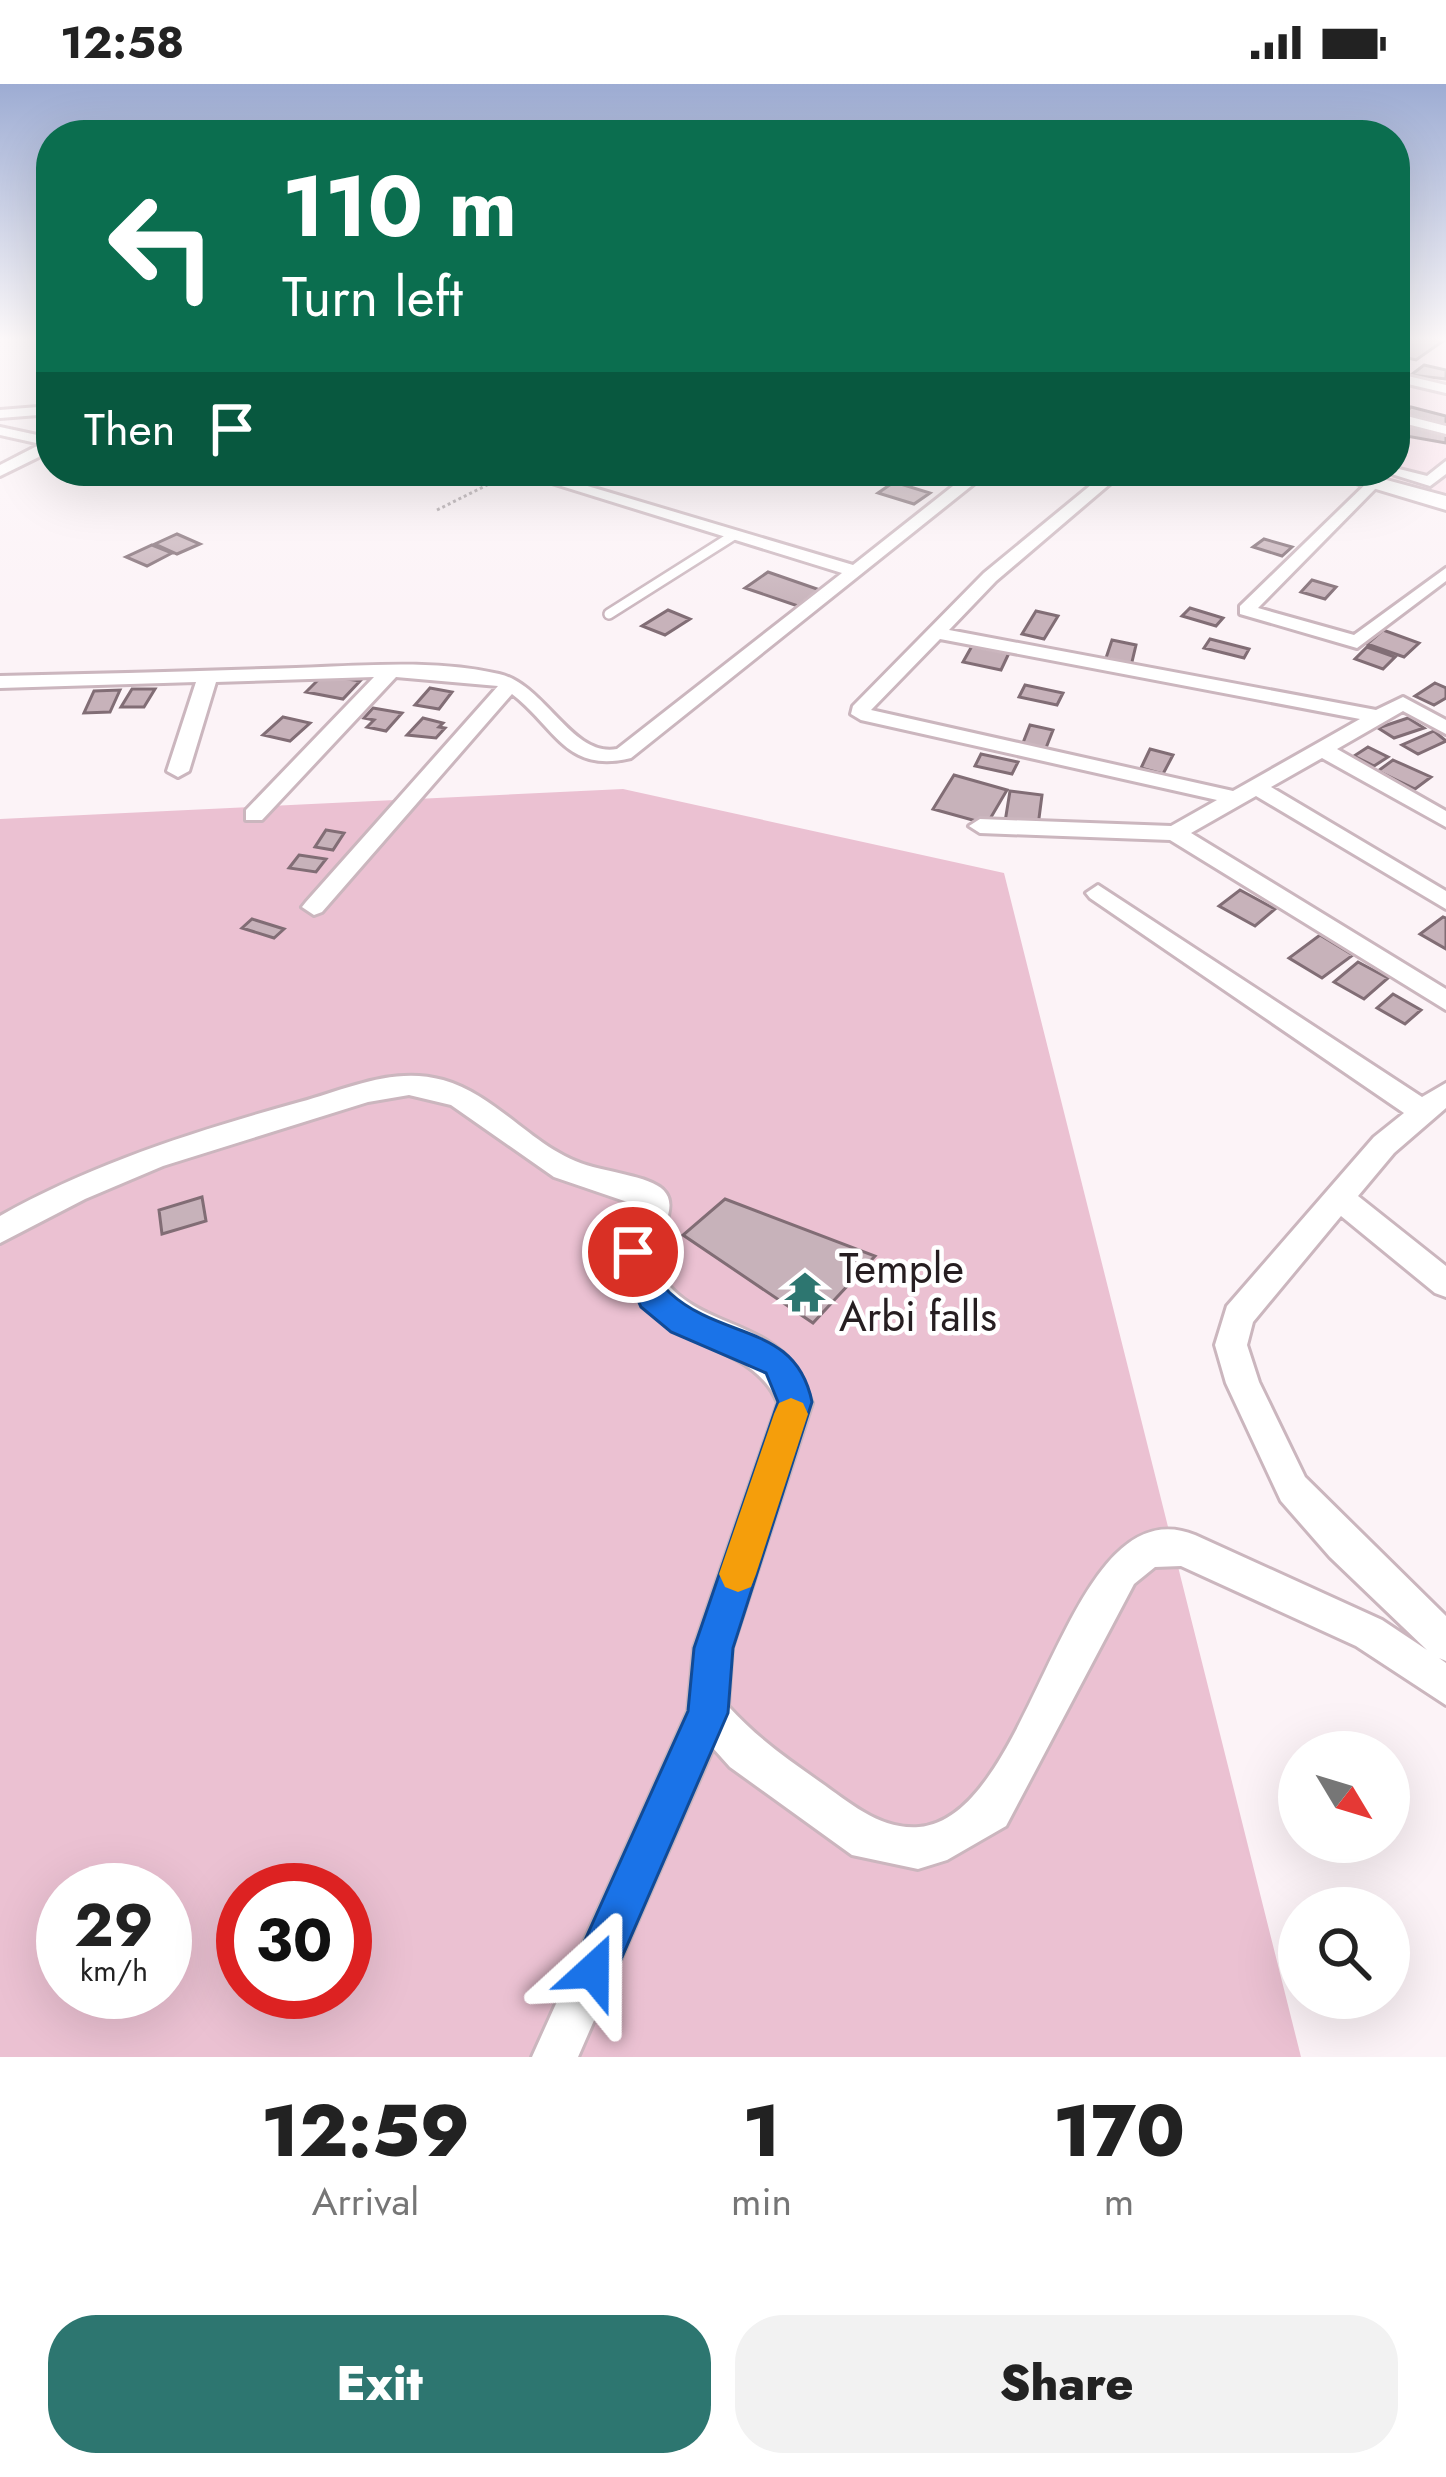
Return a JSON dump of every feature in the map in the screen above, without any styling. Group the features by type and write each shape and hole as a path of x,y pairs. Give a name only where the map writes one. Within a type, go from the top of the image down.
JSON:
{"main road":[{"path":"1404,486 1446,503"}],"street":[{"path":"0,431 36,440"},
{"path":"0,471 36,452"},
{"path":"1410,480 1430,482 1446,466"},
{"path":"569,486 855,572"},
{"path":"0,682 392,670 511,683 585,753 617,757 963,486"},
{"path":"1099,486 989,577 861,714 1246,792 1446,901"},
{"path":"1372,486 1246,610 1357,642 1446,573"},
{"path":"936,633 1379,717"},
{"path":"254,815 392,670"},
{"path":"178,771 208,676"},
{"path":"314,908 511,683"},
{"path":"1175,833 1403,703 1446,728"},
{"path":"1322,749 1446,820"},
{"path":"980,826 1175,833 1446,1001"},
{"path":"1099,893 1435,1103 1384,1145 1238,1316 1231,1345 1243,1383 1293,1489 1342,1544 1446,1642"},
{"path":"0,1231 106,1174 196,1141 365,1094 421,1084 463,1100 566,1170 641,1189 658,1202 655,1219 633,1252 652,1298 683,1322 778,1363 790,1381 795,1402 713,1648 708,1713 555,2057"},
{"path":"1340,1199 1446,1284"},
{"path":"708,1713 744,1753 867,1840 917,1847 947,1839 992,1811 1121,1571 1148,1549 1182,1548 1369,1633 1446,1686"}],"lane":[{"path":"609,614 734,535"}],"path":[{"path":"437,510 487,486"}],"shaded area":[{"path":"1410,431 1446,431 1446,510 1356,486 1410,486"},
{"path":"623,789 1004,873 1278,1965 1278,2019 1291,2019 1301,2057 0,2057 0,819"}],"building":[{"path":"1410,431 1446,433 1446,443 1410,437"},
{"path":"888,486 907,486 930,493 914,504 878,493"},
{"path":"177,534 200,544 177,554 155,544"},
{"path":"1264,539 1292,547 1282,556 1253,547"},
{"path":"152,545 172,553 147,566 126,557"},
{"path":"768,572 820,590 798,606 745,588"},
{"path":"1312,580 1336,587 1325,599 1301,592"},
{"path":"1190,608 1223,618 1216,626 1182,616"},
{"path":"668,610 690,619 665,635 642,626"},
{"path":"1036,611 1058,616 1044,639 1022,634"},
{"path":"1383,630 1419,643 1404,657 1367,644"},
{"path":"1210,639 1249,649 1244,658 1204,648"},
{"path":"1112,640 1136,645 1131,666 1106,658"},
{"path":"972,646 1009,653 1001,670 963,662"},
{"path":"1367,647 1395,657 1383,669 1355,659"},
{"path":"323,675 360,681 343,699 306,692"},
{"path":"1435,683 1446,688 1446,698 1434,705 1415,696"},
{"path":"1025,685 1063,693 1057,705 1019,697"},
{"path":"430,688 452,692 439,709 415,705"},
{"path":"132,689 155,689 144,707 121,707"},
{"path":"120,690 110,712 84,713 94,691"},
{"path":"373,708 402,713 386,731 367,727 374,720 364,718"},
{"path":"283,717 310,723 290,741 263,735"},
{"path":"423,718 443,723 439,727 445,728 436,738 407,735"},
{"path":"1408,718 1424,728 1394,738 1378,728"},
{"path":"1030,725 1053,730 1044,753 1021,748"},
{"path":"1434,731 1446,741 1418,754 1402,745"},
{"path":"1368,747 1388,757 1374,766 1354,756"},
{"path":"1150,749 1173,755 1163,774 1141,768"},
{"path":"981,754 1018,762 1012,774 975,766"},
{"path":"1393,760 1431,777 1415,789 1378,771"},
{"path":"954,775 1007,790 987,824 933,809"},
{"path":"1010,791 1042,795 1038,826 1005,822"},
{"path":"326,830 344,833 333,850 315,847"},
{"path":"299,855 326,859 316,872 289,868"},
{"path":"1240,890 1275,909 1255,926 1219,906"},
{"path":"1446,918 1446,949 1420,934"},
{"path":"252,919 284,929 274,938 242,928"},
{"path":"1320,935 1353,955 1322,978 1289,958"},
{"path":"1358,962 1388,978 1364,999 1334,982"},
{"path":"1393,994 1421,1010 1405,1024 1377,1008"},
{"path":"202,1197 206,1221 162,1234 159,1210"},
{"name":"Temple Arbi falls","path":"725,1199 875,1256 813,1323 683,1235"}],"slow traffic":[{"path":"738,1574 791,1414"}],"place":[{"name":"Temple Arbi falls","path":"805,1292"}],"route":[{"path":"593,1971 708,1713 713,1648 795,1402 790,1381 778,1363 683,1322 652,1298 636,1269 633,1252"}]}
